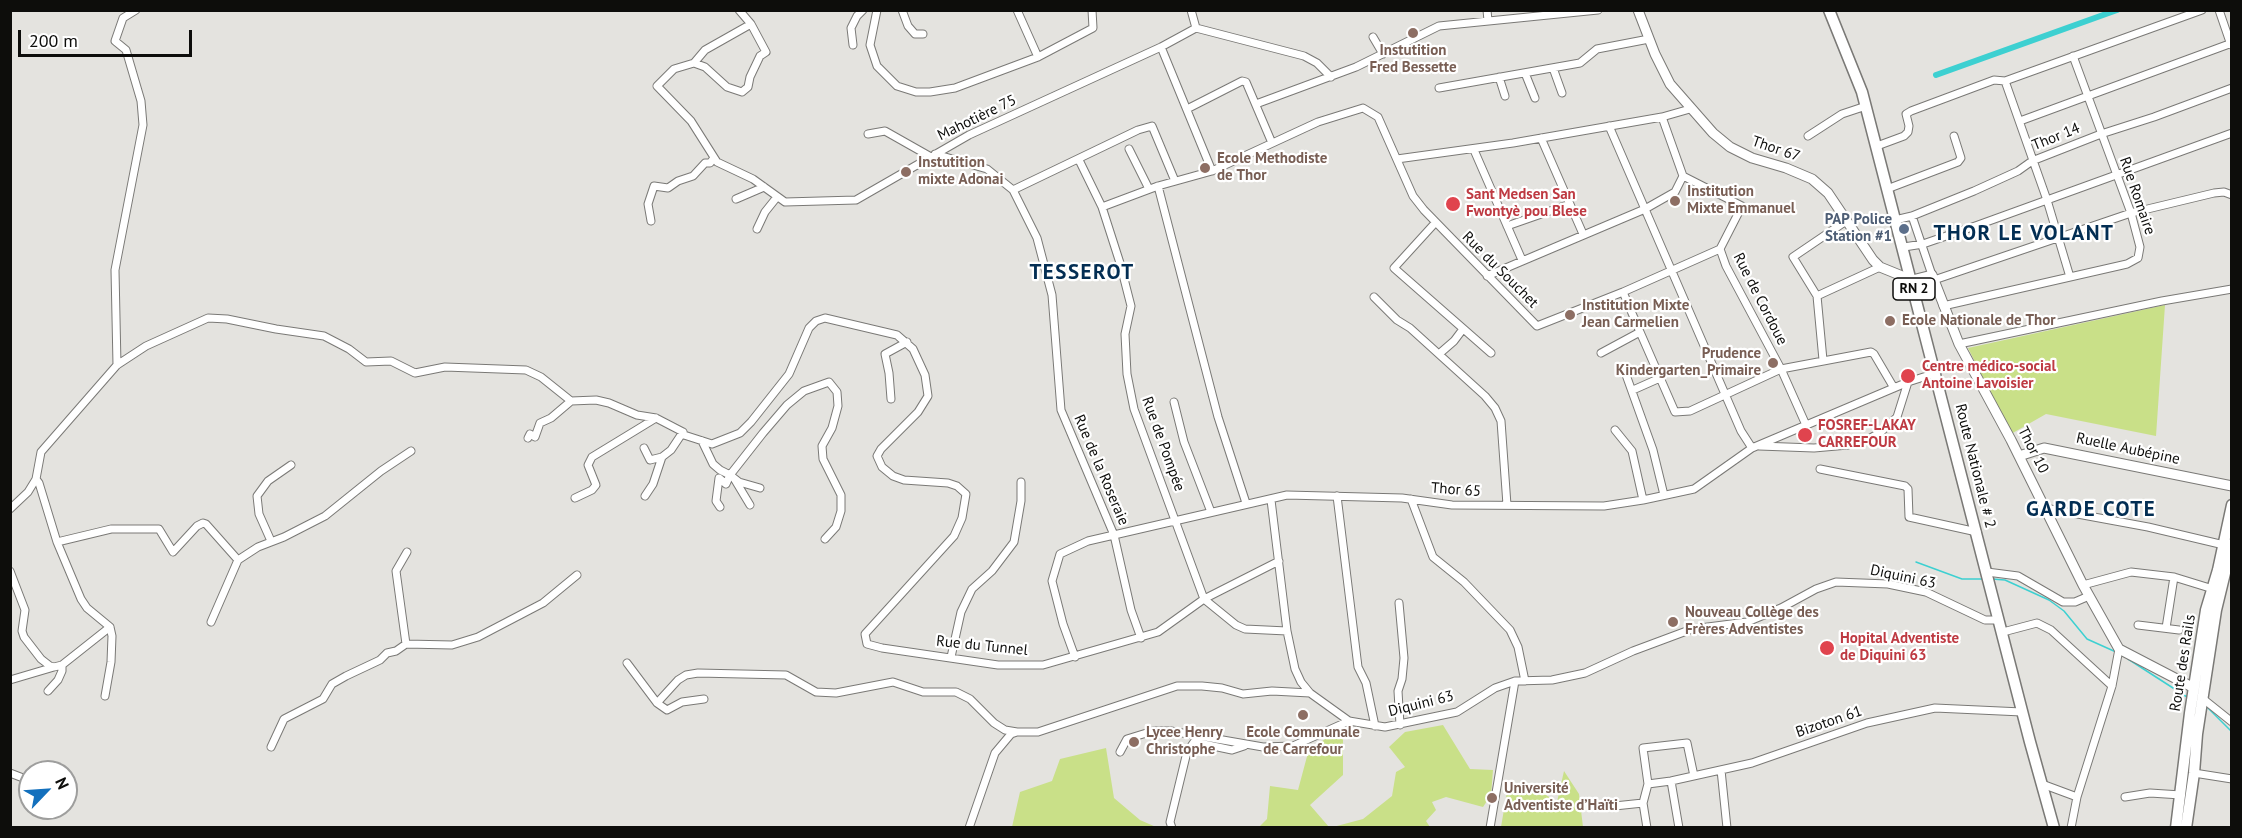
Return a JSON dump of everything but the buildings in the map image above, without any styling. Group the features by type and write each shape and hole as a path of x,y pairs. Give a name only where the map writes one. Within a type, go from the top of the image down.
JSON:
{"main road":[{"name":"Route Nationale # 2","path":"1829,10 1866,106 2054,828"},
{"name":"Route des Rails","path":"2196,693 2216,610 2228,544 2232,505"},
{"name":"Route des Rails","path":"2186,828 2194,773 2196,693 2206,610 2228,544"},
{"name":"Route des Rails","path":"2176,828 2195,713"}],"street":[{"path":"117,364 115,270 142,124 141,101 126,50 115,41 123,18 136,10"},
{"path":"694,63 705,67 727,87 742,92 748,87 760,56 766,52 751,24 739,10"},
{"path":"853,45 851,28 863,10"},
{"path":"877,10 870,45 877,66 897,86 930,92 955,88 1038,57 1092,28 1092,10"},
{"path":"902,10 908,26 915,34 923,34"},
{"path":"1017,10 1038,57"},
{"path":"1191,10 1196,28 1304,56 1317,63 1331,77"},
{"path":"1487,10 1488,21"},
{"path":"1256,104 1331,77 1439,26 1598,10"},
{"path":"1877,146 1904,136 1908,132 1906,114 1911,111 1994,80 2005,81 2202,10"},
{"path":"2019,121 2231,45 2219,10"},
{"name":"Thor 67","path":"1638,11 1670,84 1713,133 1730,147 1752,158 1812,179 1828,193 1873,260 1880,267 1912,280"},
{"path":"651,221 648,204 654,186 668,188 678,181 693,176 705,163 710,163 714,158 691,121 657,86 674,69 694,63 705,50 751,24"},
{"name":"Mahotière 75","path":"714,158 717,162 753,179 785,202 856,200 969,135 1196,28"},
{"path":"1373,37 1383,54"},
{"path":"1439,88 1580,63 1597,49 1649,39"},
{"path":"1161,46 1212,171"},
{"name":"Rue Romaire","path":"1944,306 2127,264 2138,258 2140,247 2131,213 2073,56"},
{"path":"1553,68 1562,93"},
{"path":"1525,73 1535,98"},
{"path":"1499,77 1505,96"},
{"path":"1187,109 1242,81 1249,84 1272,142"},
{"path":"2005,81 2047,200 2070,277"},
{"name":"Thor 14","path":"1895,220 1912,216 1974,191 2018,171 2032,161 2232,88"},
{"path":"1808,136 1842,114 1866,106"},
{"name":"Rue du Souchet","path":"1102,207 1158,186 1212,171 1318,122 1364,108 1378,117 1413,196 1435,223 1538,326 1623,292 1720,249"},
{"path":"1398,159 1474,150 1662,117 1690,109"},
{"path":"1487,276 1645,209 1675,192 1683,176 1662,117"},
{"path":"1013,190 1138,130 1152,126 1175,181"},
{"path":"1609,126 1741,431 1755,447 1814,448 1848,445 1867,440 1881,432 1897,417 1908,382"},
{"name":"Rue de la Roseraie","path":"868,134 885,131 933,155 987,169 1013,190 1037,238 1052,295 1060,410 1113,535 1131,610 1141,638"},
{"path":"1904,247 1923,244 2232,133"},
{"path":"1887,189 1959,162 1961,158 1954,136"},
{"path":"1541,138 1583,234"},
{"path":"1129,149 1149,189"},
{"path":"1474,150 1522,260"},
{"name":"Rue de Pompée","path":"1079,160 1102,207 1131,306 1125,334 1127,374 1134,409 1204,599"},
{"name":"Rue de Cordoue","path":"1683,176 1742,206 1720,249 1739,293 1781,369 1806,425"},
{"path":"1158,186 1218,417 1246,503"},
{"path":"736,199 764,187"},
{"path":"1912,280 1933,278 2131,213 2224,192 2232,195"},
{"path":"757,229 765,212 777,197"},
{"path":"1508,226 1570,204"},
{"name":"Thor 10","path":"1912,216 1959,344 2019,456 2083,585 2119,649"},
{"path":"1823,360 1817,296 1793,257 1846,221"},
{"path":"1435,223 1394,268 1491,353"},
{"path":"1817,296 1880,267"},
{"path":"1959,344 2232,289"},
{"path":"1623,292 1675,412 1690,411 1781,369 1871,352 1894,388"},
{"path":"1374,297 1397,320 1485,396 1495,408 1501,421 1507,505"},
{"path":"10,509 28,492 36,479 41,452 117,364 146,345 208,318 227,319 324,336 349,349 366,362 391,361 415,373 445,367 526,370 541,377 571,400 596,400 637,415 656,418 683,432 684,435 712,444 720,443 740,433 751,422 789,374 809,328 816,321 825,318 897,334 907,342 885,354 891,399"},
{"path":"1438,354 1454,341 1463,329"},
{"path":"1601,353 1640,332"},
{"name":"Rue du Tunnel","path":"907,342 920,362 928,386 928,396 918,412 880,449 877,456 882,468 898,478 948,483 957,486 966,494 962,518 947,546 865,634 867,644 998,665 1042,665 1158,632 1204,599 1279,561"},
{"path":"1624,372 1633,390 1656,460 1664,495"},
{"name":"Thor 65","path":"1075,657 1063,624 1052,581 1060,555 1088,541 1287,495 1338,495 1452,505 1604,506 1643,500 1694,489 1715,477 1755,447 1908,382 1936,373"},
{"path":"1633,390 1660,378"},
{"path":"719,478 726,484 733,477 762,433 804,391 829,382 837,392 838,406 832,428 822,446 823,459 841,495 841,511 836,527 825,539"},
{"path":"528,438 530,434 535,437 540,423 551,418 571,400"},
{"path":"1174,402 1184,442 1211,512"},
{"path":"575,498 596,486 588,465 592,457 656,418"},
{"path":"1615,430 1632,451 1643,500"},
{"path":"644,448 650,460 662,457 671,450 683,432"},
{"path":"702,441 713,464 733,477 760,488"},
{"name":"Ruelle Aubépine","path":"2019,456 2044,448 2232,486"},
{"path":"211,622 238,560 271,541 284,537 325,516 381,471 411,451"},
{"path":"645,496 662,457"},
{"path":"271,541 259,514 257,496 267,481 291,465"},
{"path":"718,468 716,501 720,507"},
{"path":"1820,469 1905,486 1908,489 1909,517 1977,532"},
{"path":"733,477 750,505"},
{"path":"36,479 57,542 81,599 87,608 110,627 111,662 105,696"},
{"path":"951,657 961,612 972,589 992,571 1014,542 1021,501 1021,482"},
{"path":"1338,495 1358,667 1366,683 1375,726"},
{"path":"1271,500 1287,631 1295,669 1301,682 1310,693"},
{"path":"1411,500 1433,557 1464,582 1509,630 1518,647 1525,681"},
{"path":"2045,508 2228,544"},
{"path":"57,542 111,530 159,529 173,552 196,525 203,523 238,560"},
{"path":"405,644 396,571 407,552"},
{"path":"10,571 25,610 22,631 24,637 41,659 54,667"},
{"path":"1987,572 2018,576 2062,602 2075,602 2089,596"},
{"path":"2083,585 2127,572 2174,577 2213,589"},
{"path":"271,747 284,719 323,699 332,684 358,669 381,660 387,653 396,651 405,644 452,645 478,637 543,603 577,575"},
{"path":"2166,628 2174,577"},
{"name":"Diquini 63","path":"1310,693 1349,721 1375,726 1400,725 1457,712 1495,688 1515,681 1552,680 1585,674 1633,651 1692,629 1747,622 1781,608 1816,589 1836,582 1888,584 1926,592 1985,620 1999,620"},
{"path":"1204,599 1236,625 1245,629 1287,631"},
{"path":"1399,603 1404,658 1398,691 1400,725"},
{"path":"2003,632 2037,623 2051,630 2112,686"},
{"path":"2138,625 2179,630"},
{"path":"10,680 62,665 110,627"},
{"path":"2070,828 2077,797 2112,686 2119,649 2196,693 2232,722"},
{"path":"627,663 657,703 669,710 682,702 704,699"},
{"path":"48,691 58,680 62,665"},
{"path":"657,703 678,680 686,675 698,673 786,675 816,692 836,693 893,682 923,692 956,692 970,699 994,723 1005,730 1038,732 1177,686 1222,688 1244,694 1272,691 1310,693"},
{"path":"1490,828 1515,681"},
{"name":"Bizoton 61","path":"1648,784 1752,763 1867,723 1935,708 2022,712"},
{"path":"1120,752 1127,739 1153,731 1171,731 1246,745 1293,746 1349,721"},
{"path":"969,828 995,753 1011,734 1017,732"},
{"path":"1172,828 1170,822 1186,752 1194,742 1232,750 1246,745"},
{"path":"1647,828 1643,803 1648,784 1643,750 1645,747 1687,744 1694,776"},
{"path":"1721,770 1727,828"},
{"path":"2194,773 2232,779"},
{"path":"1671,781 1679,828"},
{"path":"2042,784 2077,797"},
{"path":"2125,797 2150,793 2181,795"},
{"path":"1605,807 1643,803"}],"green space":[{"path":"2165,305 2156,436 2046,414 2011,434 1968,348"},
{"path":"1443,725 1470,769 1493,770 1491,795 1483,807 1446,797 1432,802 1436,810 1426,821 1430,827 1333,827 1363,819 1392,796 1396,772 1405,767 1389,747 1405,732"},
{"path":"1337,732 1343,732 1343,775 1310,805 1329,827 1259,827 1267,819 1270,786 1298,790 1309,749"},
{"path":"1106,748 1114,798 1140,820 1156,827 1012,827 1020,792 1052,781 1060,759"},
{"path":"1564,771 1579,794 1583,827 1501,827 1508,786 1535,788 1557,802"}],"waterway":[{"path":"1936,75 2117,10"},
{"path":"1916,562 1962,579 1984,579"},
{"path":"1992,579 2005,580 2049,600 2064,611 2087,639 2116,652"},
{"path":"2128,659 2187,697"},
{"path":"2207,707 2232,732"}],"place":[{"name":"Instutition Fred Bessette","path":"1413,33"},
{"name":"Ecole Methodiste de Thor","path":"1205,168"},
{"name":"Instutition mixte Adonai","path":"906,172"},
{"name":"Institution Mixte Emmanuel","path":"1675,201"},
{"name":"Sant Medsen San Fwontyè pou Blese","path":"1453,204"},
{"name":"PAP Police Station #1","path":"1904,229"},
{"name":"Institution Mixte Jean Carmelien","path":"1570,315"},
{"name":"Ecole Nationale de Thor","path":"1890,321"},
{"name":"Prudence Kindergarten_Primaire","path":"1773,363"},
{"name":"Centre médico-social Antoine Lavoisier","path":"1908,376"},
{"name":"FOSREF-LAKAY CARREFOUR","path":"1805,435"},
{"name":"Nouveau Collège des Frères Adventistes","path":"1673,622"},
{"name":"Hopital Adventiste de Diquini 63","path":"1827,648"},
{"name":"Ecole Communale de Carrefour","path":"1303,715"},
{"name":"Lycee Henry Christophe","path":"1134,742"},
{"name":"Université Adventiste d’Haïti","path":"1492,798"}],"district":[{"name":"THOR LE VOLANT","path":"2024,234"},
{"name":"TESSEROT","path":"1082,273"},
{"name":"GARDE COTE","path":"2091,510"}]}
